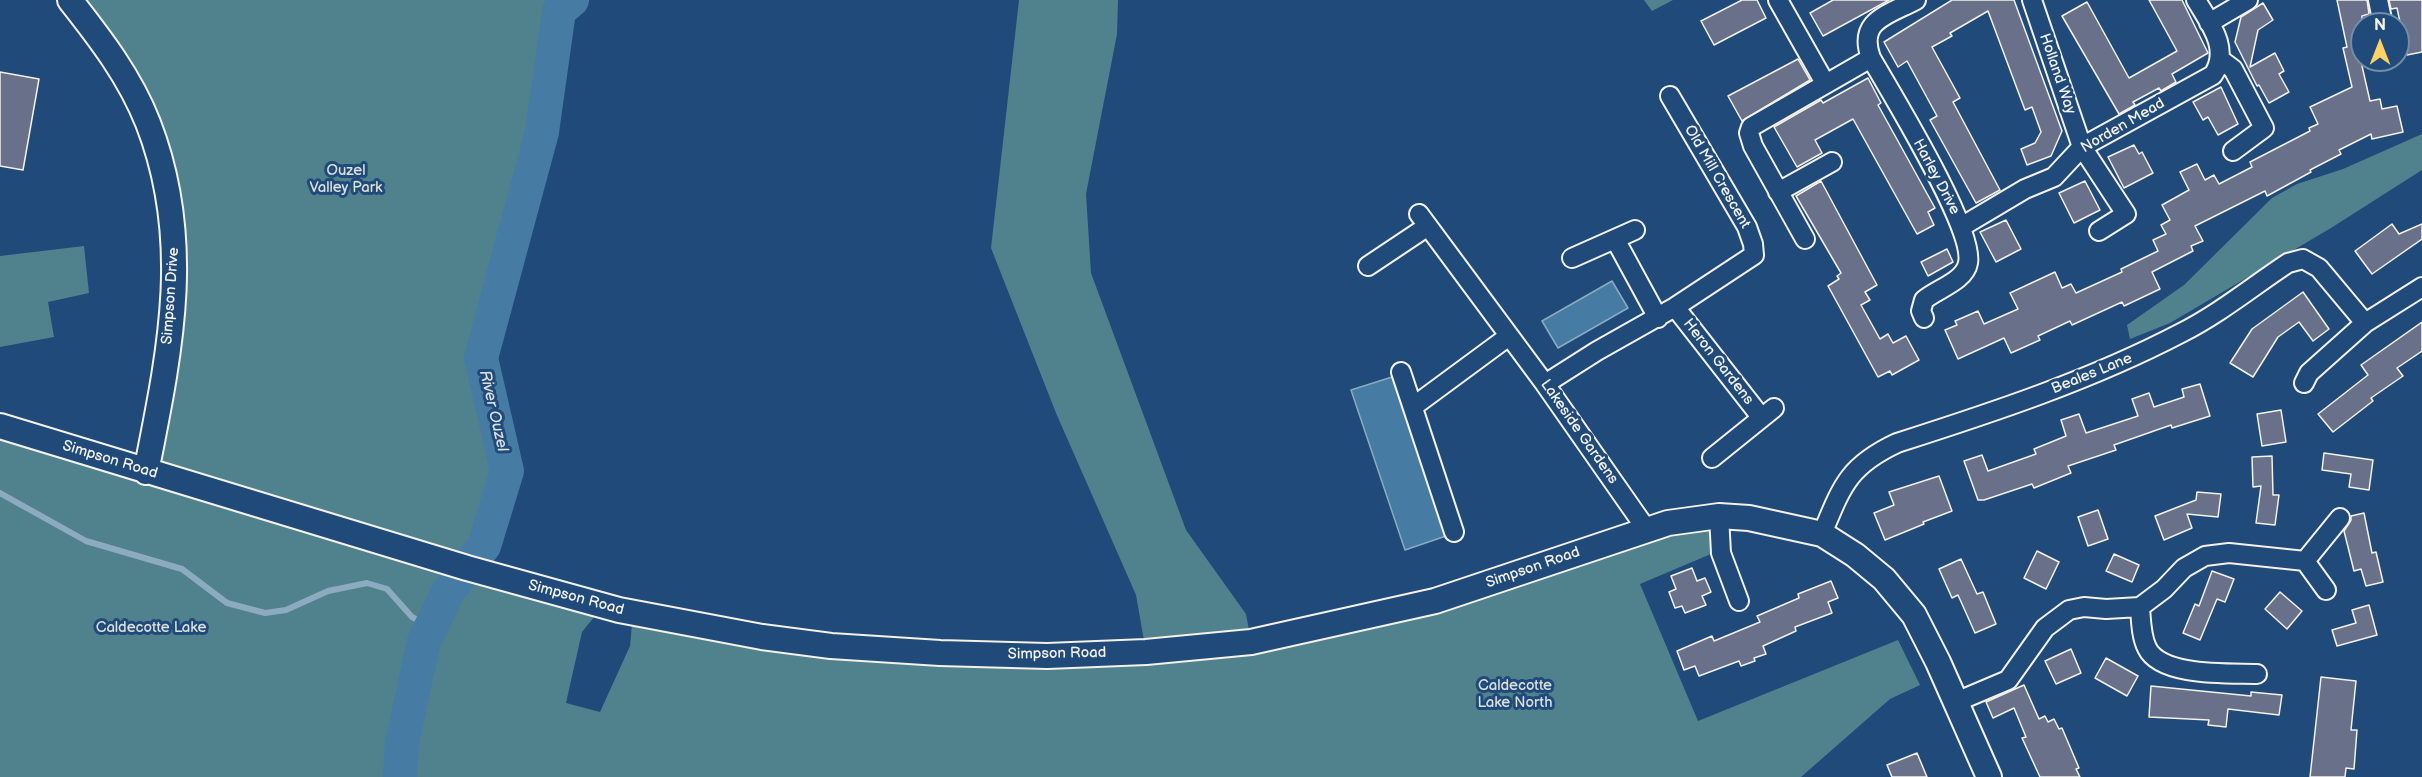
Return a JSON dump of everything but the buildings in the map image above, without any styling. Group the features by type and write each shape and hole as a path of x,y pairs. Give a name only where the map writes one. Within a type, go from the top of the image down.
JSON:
{"street":[{"name":"Simpson Drive","path":"70,0 103,41 126,79 147,121 161,159 169,194 175,233 174,290 162,389 146,472"},
{"name":"Harley Drive","path":"1916,0 1869,28 1866,39 1871,58 1953,205 1969,255 1965,270 1959,277 1924,300 1921,312 1924,318"},
{"name":"Holland Way","path":"2032,0 2082,147 2126,214 2099,231"},
{"path":"2196,0 2210,23 2220,47 2220,60 2233,69 2264,128 2233,151"},
{"path":"2210,23 2248,0"},
{"path":"1782,8 1825,83"},
{"path":"1805,239 1753,146 1749,133 1751,127 1871,58"},
{"name":"Norden Mead","path":"1961,227 2025,189 2054,177 2082,147 2208,79 2217,70 2220,60"},
{"name":"Old Mill Crescent","path":"1545,384 1597,351 1658,318 1754,255 1747,227 1670,96"},
{"path":"1779,192 1832,162"},
{"name":"Lakeside Gardens","path":"1368,266 1423,220 1545,384 1647,530"},
{"path":"1572,258 1635,230"},
{"path":"1616,239 1658,318"},
{"name":"Beales Lane","path":"1822,534 1835,501 1854,470 1874,454 1898,443 2045,393 2136,356 2184,332 2288,263 2303,259 2319,268 2365,323"},
{"path":"2304,383 2309,373 2365,323 2422,287"},
{"name":"Heron Gardens","path":"1675,307 1767,412 1712,458"},
{"path":"1414,406 1509,336"},
{"path":"1401,372 1454,531"},
{"name":"Simpson Road","path":"0,426 440,560 619,610 762,637 831,646 939,653 1047,656 1146,652 1251,642 1435,601 1668,523 1719,516 1749,518 1822,534 1855,555 1884,579 1914,615 1989,777"},
{"path":"1719,516 1721,553 1739,601"},
{"path":"2305,561 2340,518"},
{"path":"1956,702 2008,680 2045,628 2069,610 2084,607 2106,609 2139,607 2164,589 2184,568 2205,556 2229,553 2305,561 2326,590"},
{"path":"2139,607 2148,649 2160,662 2178,669 2257,674"}],"green space":[{"path":"70,0 572,0 559,11 542,132 481,358 507,471 484,546 468,568 603,606 582,632 566,703 600,712 630,646 633,613 762,637 1146,652 1136,595 1056,413 991,248 1019,0 1118,0 1117,34 1086,194 1091,273 1186,530 1246,614 1251,641 1719,516 1721,553 1711,554 1640,584 1698,721 1898,640 1920,685 1890,699 1801,777 0,777 0,426 145,471 170,333 161,159"},
{"path":"1644,0 1673,0 1652,11"},
{"path":"2422,134 2422,170 2331,228 2170,323 2130,339 2127,325 2184,285 2272,198 2297,184 2343,169"},
{"path":"84,246 89,293 48,302 54,337 0,347 0,256"}],"water":[{"path":"1612,281 1628,308 1558,348 1542,321"},
{"path":"1392,377 1446,536 1405,550 1351,390"}],"waterway":[{"name":"River Ouzel","path":"400,777 402,743 424,641 449,590 484,546 507,471 481,358 542,132 559,11 572,0"},
{"path":"0,493 86,541 182,569 227,603 265,613 286,610 328,591 367,583 387,589 412,617 431,627"}],"park label":[{"name":"Ouzel Valley Park","path":"346,180"},
{"name":"Caldecotte Lake","path":"151,628"},
{"name":"Caldecotte Lake North","path":"1515,694"}]}
